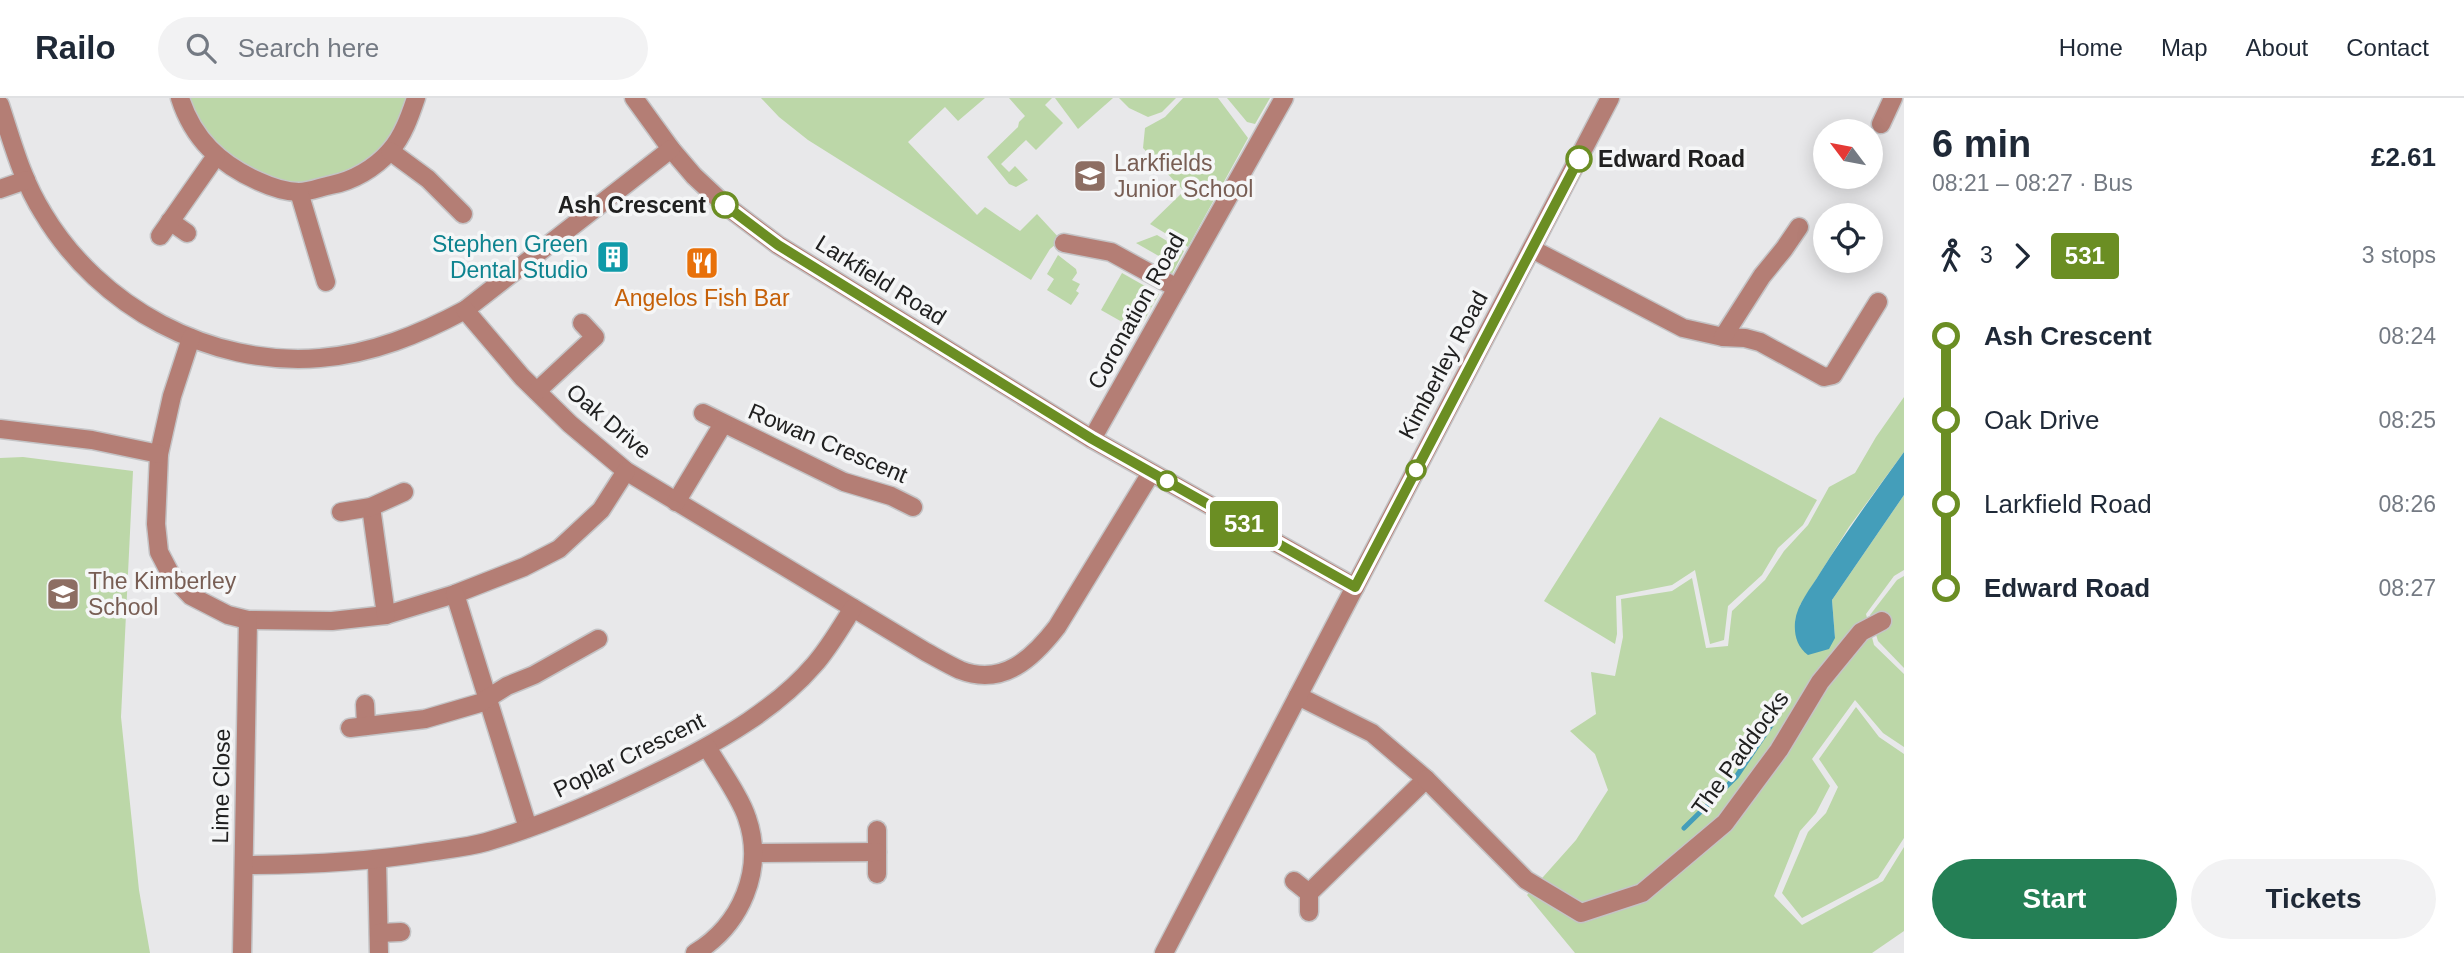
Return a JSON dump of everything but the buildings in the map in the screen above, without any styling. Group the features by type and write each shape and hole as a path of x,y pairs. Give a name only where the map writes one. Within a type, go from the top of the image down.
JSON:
{"street":[{"path":"180,98 202,143 216,156 236,171 273,188 299,192 347,182 369,169 390,151 410,119 415,98"},
{"name":"Larkfield Road","path":"634,98 694,176 725,205 778,245 1092,439 1355,587"},
{"name":"Coronation Road","path":"1092,439 1284,98"},
{"name":"Kimberley Road","path":"1164,953 1610,98"},
{"path":"1883,120 1893,98"},
{"path":"0,105 26,180 43,213 69,250 106,288 151,320 191,338 242,353 286,358 320,358 356,353 428,330 465,310 671,149"},
{"path":"390,151 428,179 463,214"},
{"path":"187,233 165,228 216,156"},
{"path":"0,189 26,180"},
{"path":"299,192 326,282"},
{"path":"1723,337 1762,276 1798,227"},
{"path":"1064,243 1111,252 1177,288"},
{"path":"1532,249 1683,328 1760,342 1825,377 1833,375 1878,302"},
{"name":"Oak Drive","path":"465,310 495,347 537,391 570,424 626,471 926,653 963,671 986,674 1005,671 1027,661 1042,648 1058,627 1151,473"},
{"path":"537,391 595,337 582,324"},
{"path":"191,338 172,396 159,454 156,524 159,552 171,575 191,596 228,615 248,620 332,621 386,615 456,594 524,567 559,549 601,510 626,471"},
{"name":"Rowan Crescent","path":"703,413 844,482 891,496 913,507"},
{"name":"Rowan Crescent","path":"676,502 723,424"},
{"path":"0,429 92,440 159,454"},
{"path":"341,512 371,507 404,492"},
{"path":"371,507 386,615"},
{"path":"456,594 528,828"},
{"name":"Poplar Crescent","path":"245,865 377,861 484,843 619,791 707,747 791,688 815,664 853,608"},
{"name":"Lime Close","path":"242,953 248,620"},
{"name":"The Paddocks","path":"1298,696 1372,733 1426,779 1526,880 1581,913 1642,893 1725,823 1779,750 1820,682 1861,632 1882,621"},
{"path":"365,704 358,727 425,719 480,703 598,639"},
{"path":"695,953 720,935 736,913 745,896 754,853 747,816 707,747"},
{"path":"1294,881 1309,903 1426,779"},
{"path":"877,830 877,874"},
{"path":"754,853 877,852"},
{"path":"377,861 379,953"},
{"path":"379,933 401,932"}],"green space":[{"path":"188,98 410,98 393,135 377,154 358,169 301,185 273,180 224,155 199,125"},
{"path":"761,98 985,98 958,121 945,107 908,142 977,215 985,207 1020,231 1037,214 1061,240 1050,249 1031,280 808,140 779,117"},
{"path":"1009,98 1052,98 1045,105 1063,123 1036,150 1026,140 1001,164 1009,172 1015,166 1028,180 1016,187 1009,184 987,157 1018,127 1025,116"},
{"path":"1055,98 1113,98 1078,129"},
{"path":"1119,98 1176,98 1162,112 1148,117 1129,108"},
{"path":"1183,98 1218,98 1248,138 1188,247 1150,224 1184,191 1143,148 1145,128 1165,117"},
{"path":"1227,98 1270,98 1255,124 1247,122"},
{"path":"1157,235 1184,251 1171,276 1164,259 1136,243"},
{"path":"1058,255 1076,269 1077,273 1072,280 1080,284 1076,291 1079,293 1071,305 1047,290 1054,279 1047,274"},
{"path":"1122,273 1159,294 1138,331 1101,310"},
{"path":"1904,397 1904,452 1849,527 1800,605 1835,638 1832,600 1904,495 1904,570 1894,576 1866,614 1874,645 1904,674 1904,747 1883,733 1855,700 1812,759 1830,786 1816,813 1800,831 1774,896 1802,925 1883,881 1904,847 1904,931 1872,953 1575,953 1527,895 1576,840 1608,790 1595,754 1570,731 1596,714 1591,672 1615,676 1623,637 1621,599 1672,591 1692,578 1706,648 1728,646 1732,611 1765,580 1784,551 1808,525 1829,487 1855,473"},
{"path":"1660,417 1817,500 1803,525 1778,548 1762,575 1728,606 1724,640 1710,644 1695,570 1672,585 1616,596 1615,644 1544,601"},
{"name":"The Kimberley School","path":"23,457 133,471 121,717 139,890 150,953 0,953 0,458"},
{"path":"1904,576 1904,668 1878,641 1870,615 1897,580"},
{"path":"1856,707 1879,737 1904,754 1904,838 1878,878 1802,918 1782,893 1808,832 1826,813 1838,787 1819,759"}],"water":[{"path":"1904,452 1904,495 1832,600 1835,638 1829,649 1808,655 1799,644 1795,632 1796,615 1801,603 1850,527"}],"waterway":[{"path":"1684,828 1736,777 1778,715"}],"bus line":[{"name":"531","path":"725,205 778,245 1092,439 1355,587 1579,159"}],"place":[{"name":"Edward Road","path":"1579,159"},
{"name":"Larkfields Junior School","path":"1090,176"},
{"name":"Ash Crescent","path":"725,205"},
{"name":"Stephen Green Dental Studio","path":"613,257"},
{"name":"Angelos Fish Bar","path":"702,263"},
{"name":"The Kimberley School","path":"63,594"}]}
